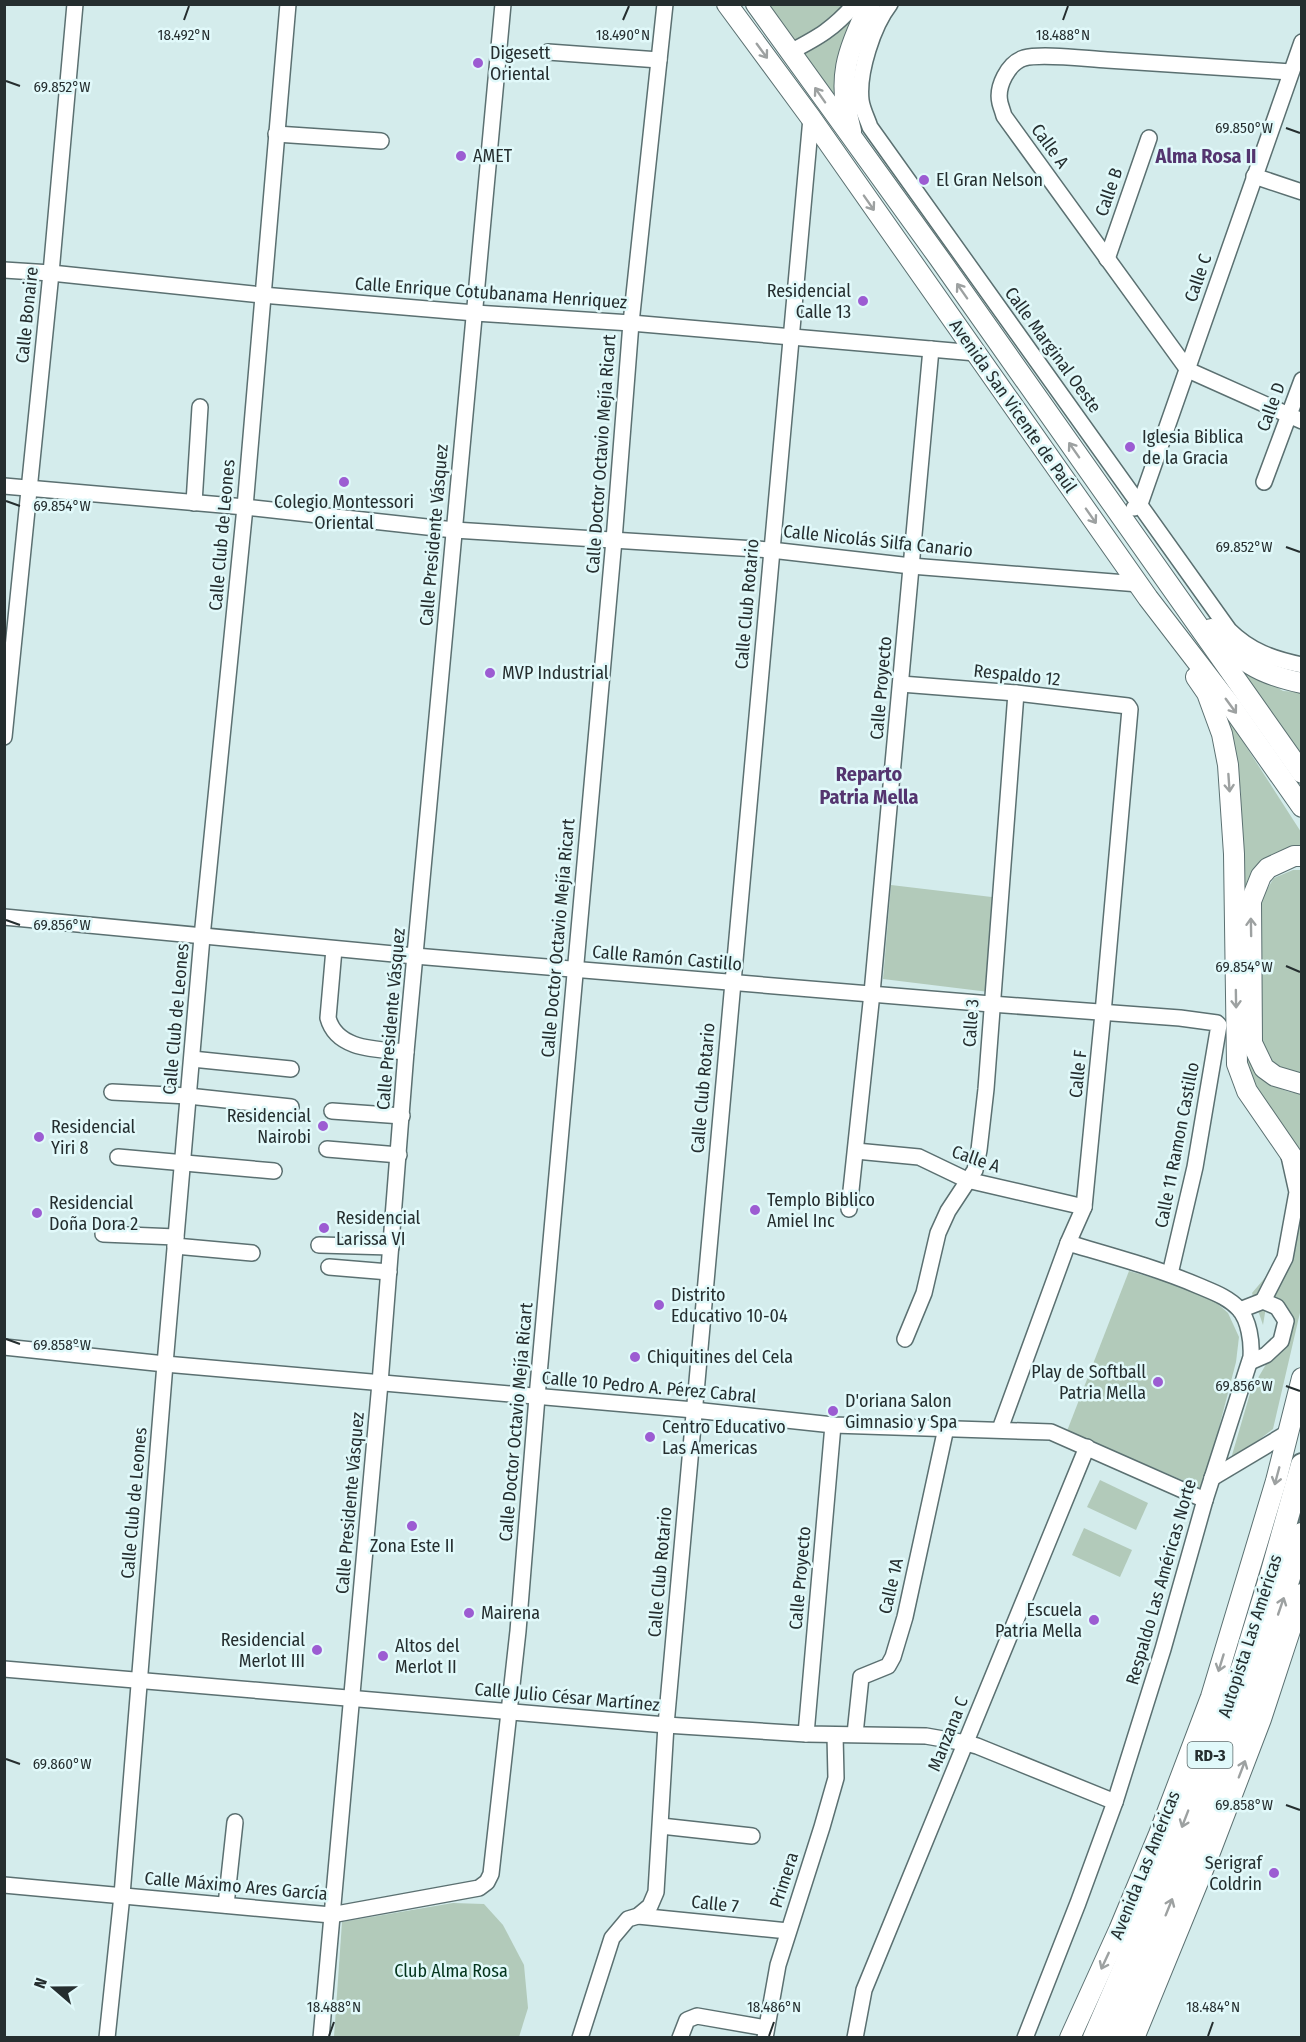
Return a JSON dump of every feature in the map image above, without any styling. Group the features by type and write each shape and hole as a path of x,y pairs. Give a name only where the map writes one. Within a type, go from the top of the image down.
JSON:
{"highway":[{"name":"Autopista Las Américas","path":"1094,2037 1151,1906 1243,1666 1302,1465"},
{"name":"Autopista Las Américas","path":"1113,2037 1142,1975 1234,1744 1285,1593 1302,1534"}],"main road":[{"name":"Avenida San Vicente de Paúl","path":"727,4 811,118 1143,591 1231,706 1302,807"},
{"name":"Avenida San Vicente de Paúl","path":"756,4 939,258 1302,773"},
{"path":"854,142 845,108 843,80 853,37 882,6"},
{"path":"1167,584 1240,658 1256,669 1302,683"},
{"path":"1143,591 1207,693 1222,734 1228,765 1234,854 1237,1064 1247,1091 1302,1171"},
{"path":"1302,856 1294,856 1268,868 1261,876 1251,901 1252,1043 1264,1068 1275,1076 1302,1084"},
{"name":"Avenida Las Américas","path":"1070,2037 1119,1930 1159,1834 1211,1697 1289,1432 1302,1378"},
{"path":"1134,2037 1207,1860 1261,1719 1300,1602"}],"street":[{"name":"Calle Bonaire","path":"4,737 9,653 51,273 75,4"},
{"name":"Calle Club de Leones","path":"107,2037 122,1895 202,937 245,507 288,4"},
{"name":"Calle Presidente Vásquez","path":"321,2037 380,1383 406,1052 503,4"},
{"name":"Calle Doctor Octavio Mejía Ricart","path":"491,1874 518,1631 631,323 665,4"},
{"path":"790,52 823,35 839,23 855,4"},
{"name":"Calle Marginal Oeste","path":"882,6 862,76 861,101 870,127 1229,630 1261,654 1302,665"},
{"name":"Calle C","path":"1140,504 1302,42"},
{"path":"548,52 659,60"},
{"name":"Calle A","path":"1291,72 1082,58 1024,58 1014,64 1006,74 1000,88 999,102 1004,116 1188,370 1295,418"},
{"name":"Calle Club Rotario","path":"580,2037 612,1938 628,1919 639,1916 650,1906 656,1892 666,1725 811,118"},
{"path":"276,134 381,141"},
{"name":"Calle B","path":"1107,260 1149,138"},
{"path":"1254,176 1302,192"},
{"path":"939,258 956,248"},
{"name":"Calle Enrique Cotubanama Henriquez","path":"4,270 262,295 475,313 631,323 976,353"},
{"name":"Calle Proyecto","path":"849,1209 872,993 931,349"},
{"name":"Calle D","path":"1264,482 1295,418 1302,380"},
{"path":"194,503 200,407"},
{"name":"Calle Nicolás Silfa Canario","path":"4,486 245,507 454,530 771,550 1143,591"},
{"path":"1121,516 1140,504"},
{"name":"Respaldo 12","path":"901,684 1016,693 1129,707"},
{"name":"Calle 3","path":"905,1339 924,1293 938,1233 948,1211 975,1170 979,1150 986,1089 1016,693"},
{"name":"Calle F","path":"1000,1429 1068,1243 1084,1207 1129,707"},
{"name":"Calle Ramón Castillo","path":"4,917 334,949 1180,1018 1218,1024"},
{"path":"334,949 328,1018 335,1034 352,1045 406,1052"},
{"name":"Calle 11 Ramon Castillo","path":"1170,1274 1195,1167 1218,1024"},
{"path":"192,1059 291,1069"},
{"path":"112,1092 188,1096 291,1107"},
{"path":"332,1111 402,1116"},
{"path":"1068,1243 1170,1274 1224,1297 1240,1310 1263,1301 1285,1258 1297,1192 1287,1148"},
{"path":"327,1149 399,1155"},
{"name":"Calle A","path":"856,1151 919,1157 967,1180 1084,1207"},
{"path":"118,1157 274,1172"},
{"path":"103,1234 252,1253"},
{"path":"319,1245 391,1247"},
{"path":"328,1267 389,1272"},
{"path":"1250,1362 1266,1355 1281,1341 1286,1321 1277,1307 1263,1301"},
{"name":"Respaldo Las Américas Norte","path":"1024,2037 1082,1893 1115,1802 1163,1649 1204,1500 1250,1362 1252,1350 1246,1321 1240,1310"},
{"name":"Calle 10 Pedro A. Pérez Cabral","path":"4,1347 165,1364 694,1410 833,1425 1051,1432 1204,1500"},
{"name":"Calle Proyecto","path":"806,1734 833,1425"},
{"name":"Calle 1A","path":"855,1734 861,1677 888,1666 893,1657 946,1428"},
{"path":"1212,1478 1289,1432"},
{"name":"Manzana C","path":"855,2037 864,1990 1087,1447"},
{"name":"Calle Julio César Martínez","path":"4,1669 666,1725 806,1734 926,1736 966,1743 1115,1802"},
{"name":"Primera","path":"766,2033 778,1965 836,1778 835,1735"},
{"path":"226,1905 235,1822"},
{"path":"661,1826 752,1836"},
{"name":"Calle Máximo Ares García","path":"4,1886 331,1915 479,1888 487,1882 491,1874"},
{"name":"Calle 7","path":"639,1916 788,1931"},
{"path":"680,2037 687,2020 694,2016 766,2033"}],"green space":[{"path":"765,5 848,5 835,21 793,46"},
{"path":"857,12 837,104 801,54 836,34"},
{"path":"1215,639 1242,666 1283,691 1301,692 1301,760"},
{"path":"1224,712 1301,832 1301,852 1294,850 1239,910 1241,792"},
{"path":"1293,870 1301,870 1301,1078 1277,1070 1256,1042 1257,905 1274,878"},
{"path":"891,885 1000,898 989,992 883,979"},
{"path":"1242,1052 1253,1066 1275,1086 1292,1093 1301,1093 1301,1159 1251,1090"},
{"path":"1302,1196 1302,1304 1273,1429 1230,1462 1251,1390 1281,1332 1278,1312 1267,1301 1263,1325 1252,1293 1269,1273"},
{"name":"Play de Softball Patria Mella","path":"1129,1271 1181,1286 1211,1298 1228,1313 1239,1337 1236,1362 1201,1488 1067,1431"},
{"path":"1100,1480 1148,1503 1136,1530 1087,1507"},
{"path":"1084,1528 1132,1550 1120,1577 1072,1555"},
{"name":"Club Alma Rosa","path":"453,1903 484,1904 503,1925 524,1965 528,2008 519,2037 334,2037 342,1922"}],"place":[{"name":"Digesett Oriental","path":"478,63"},
{"name":"AMET","path":"461,156"},
{"name":"El Gran Nelson","path":"924,180"},
{"name":"Residencial Calle 13","path":"863,301"},
{"name":"Iglesia Biblica de la Gracia","path":"1130,447"},
{"name":"Colegio Montessori Oriental","path":"344,482"},
{"name":"MVP Industrial","path":"490,673"},
{"name":"Residencial Nairobi","path":"323,1126"},
{"name":"Residencial Yiri 8","path":"39,1137"},
{"name":"Templo Biblico Amiel Inc","path":"755,1210"},
{"name":"Residencial Doña Dora 2","path":"37,1213"},
{"name":"Residencial Larissa VI","path":"324,1228"},
{"name":"Distrito Educativo 10-04","path":"659,1305"},
{"name":"Chiquitines del Cela","path":"635,1357"},
{"name":"Play de Softball Patria Mella","path":"1158,1382"},
{"name":"D'oriana Salon Gimnasio y Spa","path":"833,1411"},
{"name":"Centro Educativo Las Americas","path":"650,1437"},
{"name":"Zona Este II","path":"412,1526"},
{"name":"Mairena","path":"469,1613"},
{"name":"Escuela Patria Mella","path":"1094,1620"},
{"name":"Residencial Merlot III","path":"317,1650"},
{"name":"Altos del Merlot II","path":"383,1656"},
{"name":"Serigraf Coldrin","path":"1274,1873"}],"district":[{"name":"Alma Rosa II","path":"1206,156"},
{"name":"Reparto Patria Mella","path":"869,786"}]}
